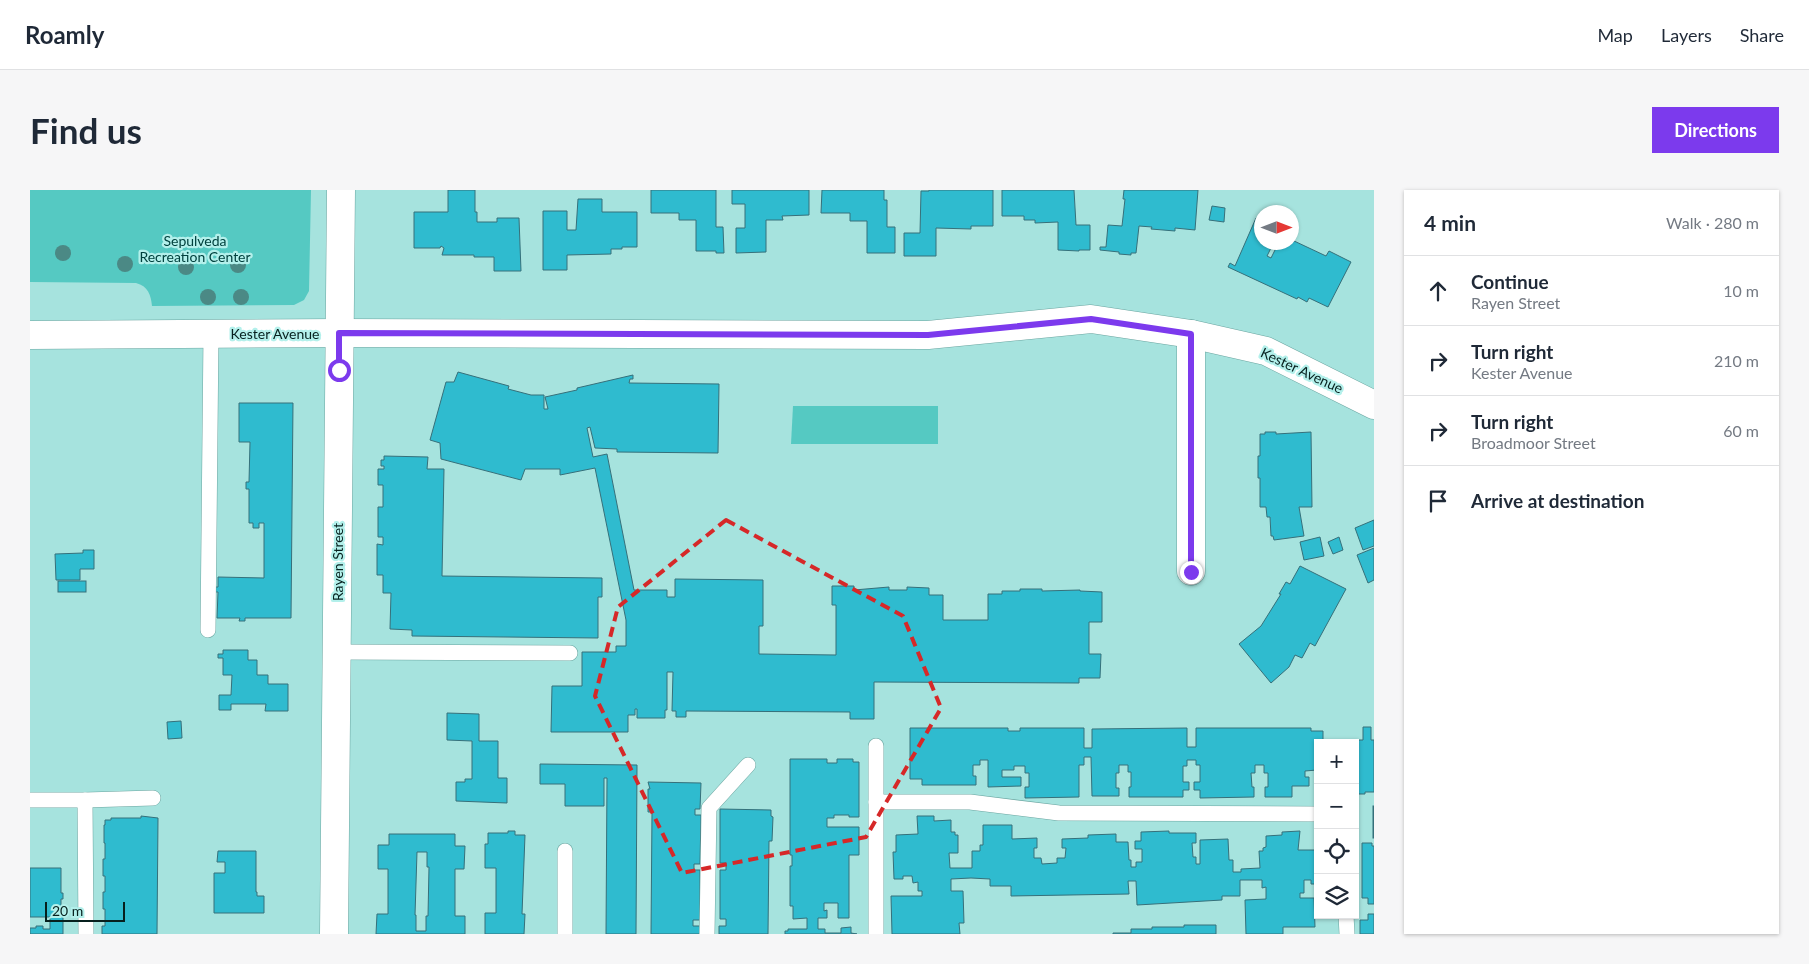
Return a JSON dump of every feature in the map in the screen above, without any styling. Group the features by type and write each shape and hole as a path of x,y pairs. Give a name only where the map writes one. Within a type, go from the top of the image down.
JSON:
{"street":[{"name":"Rayen Street","path":"334,934 341,190"},
{"name":"Kester Avenue","path":"30,335 339,333 928,335 1091,319 1191,334 1266,351 1374,405"},
{"path":"1191,334 1191,572"}],"lane":[{"path":"208,630 210,334"},
{"path":"337,652 570,652"},
{"path":"876,746 876,934"},
{"path":"707,934 709,808 748,765"},
{"path":"30,800 153,798"},
{"path":"85,800 86,934"},
{"path":"876,802 970,802 1059,813 1314,814"},
{"path":"565,851 565,934"},
{"path":"1346,919 1347,934"}],"highlighted area":[{"path":"726,520 903,616 941,708 866,837 682,873 595,696 618,607"}],"green space":[{"name":"Sepulveda Recreation Center","path":"30,190 311,190 309,291 304,300 294,305 152,306 148,292 143,286 136,283 30,282"},
{"path":"793,406 938,406 938,444 791,444"}],"building":[{"path":"448,190 475,190 477,222 497,222 497,218 519,218 521,271 494,271 494,257 442,255 444,248 441,246 440,248 414,248 414,212 448,212"},
{"path":"651,190 716,190 716,227 723,227 724,253 696,251 696,220 679,220 679,213 651,213"},
{"path":"732,190 809,190 809,215 782,216 783,220 766,220 766,252 736,253 736,228 745,228 745,204 732,204"},
{"path":"822,190 884,190 884,200 887,200 887,227 895,227 895,253 867,253 867,221 850,221 850,213 821,213"},
{"path":"993,190 993,226 971,226 971,229 936,228 936,256 904,256 904,233 920,233 921,191"},
{"path":"1002,190 1074,190 1076,225 1090,225 1090,250 1058,250 1058,222 1035,223 1035,220 1024,220 1024,216 1002,216"},
{"path":"1124,190 1198,190 1195,230 1175,228 1175,231 1139,226 1136,253 1131,253 1131,255 1119,254 1119,252 1100,250 1100,247 1106,247 1108,225 1122,226"},
{"path":"578,199 602,199 602,212 637,212 637,247 611,249 611,254 567,255 567,270 543,270 543,211 567,211 567,230 576,230"},
{"path":"1212,206 1225,208 1224,222 1209,220"},
{"path":"1254,223 1254,250 1270,250 1267,256 1271,258 1275,250 1299,250 1299,243 1326,256 1329,251 1351,262 1328,307 1309,298 1307,302 1298,297 1297,299 1228,267 1230,263 1235,266"},
{"path":"458,372 509,386 508,389 531,395 544,395 544,409 548,409 545,397 633,375 633,379 630,379 629,383 719,384 718,453 617,452 617,449 595,448 590,427 587,428 593,457 607,454 634,590 667,590 667,597 675,597 675,579 763,580 763,626 759,626 759,654 836,655 836,605 832,605 832,586 854,586 854,590 889,587 889,590 907,590 907,587 929,588 929,595 943,595 943,620 988,620 988,594 1002,594 1002,591 1020,591 1020,589 1042,589 1042,591 1080,590 1102,592 1102,622 1089,622 1089,654 1101,654 1100,678 1079,678 1079,683 874,682 874,719 850,719 850,712 686,711 686,717 676,717 676,711 672,711 673,672 667,672 667,710 665,710 665,718 637,718 637,709 635,709 635,715 628,715 628,732 551,732 552,686 582,686 582,652 616,652 616,646 626,646 626,620 595,468 560,475 560,469 525,469 521,480 441,459 440,443 430,440 446,382 454,382"},
{"path":"239,403 293,403 291,618 245,618 245,621 239,621 240,618 217,618 218,592 214,592 214,587 218,587 218,577 264,578 264,523 259,523 259,528 253,528 253,523 249,523 249,489 246,489 246,482 249,482 250,442 239,442"},
{"path":"1265,432 1276,432 1276,434 1311,432 1312,507 1299,507 1304,536 1274,540 1273,536 1271,536 1270,517 1267,517 1266,507 1260,507 1258,456 1260,456 1260,434 1265,434"},
{"path":"384,456 428,457 427,469 444,469 442,576 602,578 602,597 598,597 598,638 412,636 412,630 390,629 391,593 383,593 383,575 377,575 377,544 383,545 383,537 378,537 378,507 383,507 383,485 378,485 378,469 384,469 384,466 381,466 381,460 384,460"},
{"path":"1374,520 1374,546 1363,550 1355,528"},
{"path":"1320,537 1324,556 1304,560 1300,542"},
{"path":"1339,537 1343,550 1333,554 1328,542"},
{"path":"1374,548 1374,580 1368,583 1357,555"},
{"path":"83,550 94,550 94,569 80,569 80,580 56,580 55,554 83,553"},
{"path":"1300,566 1346,589 1315,646 1310,643 1302,658 1295,655 1289,667 1271,683 1239,644 1261,626 1281,594 1279,594 1286,582 1290,584"},
{"path":"58,581 86,581 86,592 58,592"},
{"path":"223,650 248,650 248,660 257,660 257,675 268,675 268,684 288,684 288,711 265,711 266,704 231,704 231,710 219,710 219,695 231,695 232,675 223,675 223,658 218,658 218,654 223,654"},
{"path":"447,713 479,714 479,741 498,741 498,778 507,778 507,803 456,801 456,782 465,782 465,779 472,779 472,741 447,740"},
{"path":"181,721 182,738 168,739 167,722"},
{"path":"1363,727 1371,727 1371,740 1374,740 1374,792 1359,794 1359,740 1363,740"},
{"path":"910,728 1008,728 1008,731 1020,731 1020,728 1084,728 1084,748 1092,748 1092,729 1187,728 1187,747 1196,747 1196,728 1311,728 1311,731 1323,731 1323,739 1314,739 1314,770 1305,771 1305,777 1309,777 1309,786 1292,786 1292,797 1265,797 1265,787 1268,787 1268,773 1264,773 1264,765 1255,765 1255,773 1251,773 1254,797 1200,798 1200,790 1194,790 1194,782 1200,782 1200,765 1196,765 1196,760 1187,760 1187,766 1183,766 1183,782 1189,782 1189,790 1183,790 1183,797 1129,797 1131,772 1128,772 1128,765 1119,765 1119,773 1116,773 1116,788 1119,788 1119,796 1092,796 1091,757 1084,757 1084,765 1079,765 1079,797 1025,798 1025,787 1029,787 1029,773 1025,773 1025,766 1014,766 1014,770 1002,770 1002,777 1021,777 1021,786 988,787 988,760 980,760 980,765 973,765 973,776 976,776 976,785 922,785 922,779 910,779"},
{"path":"790,759 827,759 827,763 837,763 837,759 853,759 853,762 859,762 859,817 834,815 834,818 827,818 827,827 859,827 859,855 849,855 849,918 838,918 838,903 824,903 824,911 827,910 827,918 818,918 818,929 825,929 825,933 841,933 841,928 851,927 851,933 857,934 785,934 785,931 788,931 788,929 807,929 807,918 793,919 793,906 790,906 790,866 792,866 792,855 790,855"},
{"path":"540,764 637,765 636,934 606,934 607,778 604,778 604,806 565,806 565,784 540,784"},
{"path":"648,782 701,783 700,809 695,809 695,815 701,815 700,864 694,864 694,870 700,870 700,920 693,920 693,926 700,926 700,934 651,934 652,812 648,812 648,789 650,789"},
{"path":"1374,806 1374,838 1373,838"},
{"path":"720,809 771,810 771,816 773,817 772,841 769,841 768,934 719,934 719,926 726,926 726,919 720,919 720,870 726,870 726,863 720,863"},
{"path":"141,816 158,818 157,934 102,934 102,926 105,926 103,859 105,859 105,820 111,820 111,818 141,818"},
{"path":"917,816 934,816 934,821 951,820 951,832 955,832 955,835 958,835 958,853 949,853 950,868 972,868 972,851 980,851 980,845 983,845 983,825 1012,825 1012,839 1037,838 1034,858 1041,858 1042,864 1057,863 1057,858 1065,858 1066,848 1062,848 1062,839 1088,838 1088,835 1116,834 1116,842 1128,842 1131,867 1136,867 1136,862 1142,862 1142,849 1135,849 1135,841 1141,841 1141,832 1169,831 1169,833 1196,833 1196,843 1192,843 1193,857 1196,857 1196,864 1200,864 1200,840 1228,839 1229,860 1233,860 1233,872 1241,872 1241,869 1260,868 1259,851 1263,851 1263,848 1266,847 1266,836 1282,835 1282,832 1300,831 1298,850 1314,850 1314,884 1311,884 1311,880 1304,880 1304,893 1300,893 1300,898 1314,898 1315,927 1283,927 1283,934 1246,934 1245,900 1266,899 1266,887 1262,888 1262,880 1240,880 1240,896 1222,896 1222,900 1137,905 1136,881 1128,881 1129,894 1011,896 1011,886 990,886 990,879 971,878 951,879 951,891 963,891 964,923 959,923 960,934 892,934 891,896 922,896 922,891 918,891 918,882 913,883 912,876 894,879 893,852 896,852 896,835 918,834"},
{"path":"508,831 515,831 515,835 525,835 522,914 525,914 524,934 485,934 485,913 496,913 496,868 485,868 485,844 488,844 488,833 508,833"},
{"path":"389,834 455,834 455,846 465,846 464,869 455,869 455,916 465,916 465,934 376,934 377,914 388,914 388,869 378,869 378,845 389,845","holes":["417,852 427,852 427,867 429,867 426,931 416,931"]},
{"path":"1362,843 1372,843 1372,846 1374,846 1374,904 1368,904 1368,898 1362,898"},
{"path":"218,851 256,851 256,892 257,896 264,896 264,913 214,913 214,873 225,873 225,862 217,862"},
{"path":"30,868 61,868 63,934 30,934 30,928 36,928 36,926 50,929 50,917 30,917"},
{"path":"1368,914 1374,914 1374,934 1360,934 1360,920 1368,920"},
{"path":"1184,925 1216,925 1216,934 1113,934 1131,933 1131,929 1184,927"}],"route":[{"path":"339,370 339,333 928,335 1091,319 1191,334 1191,572"}]}
